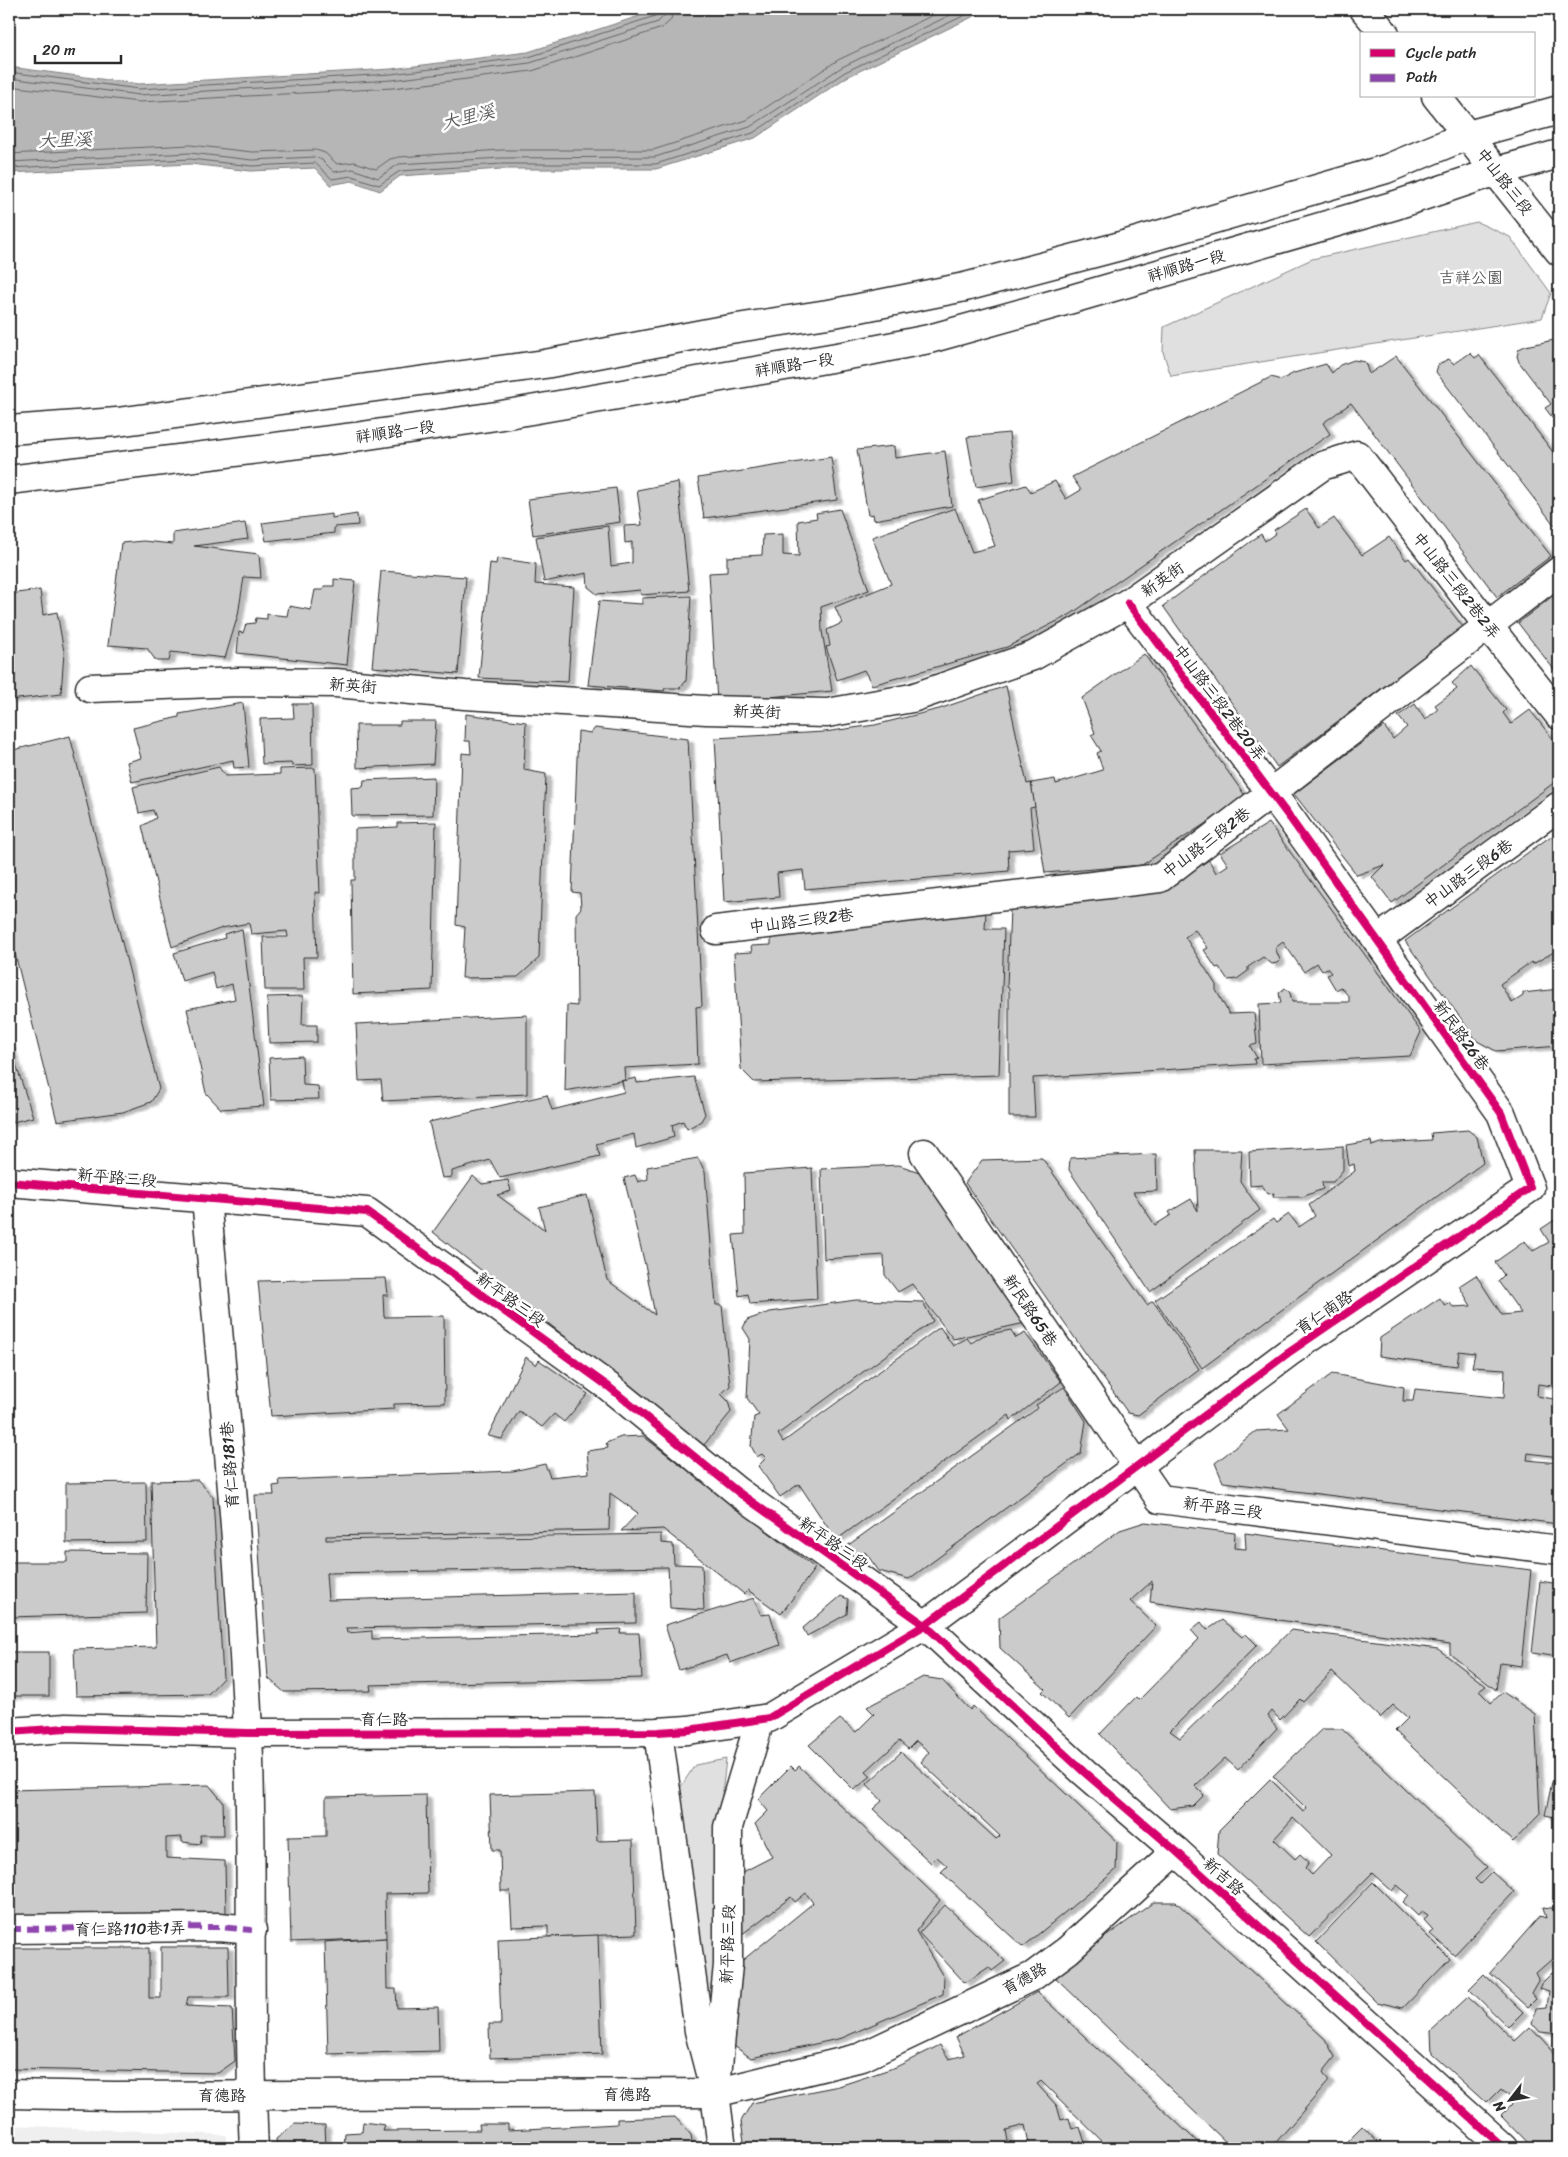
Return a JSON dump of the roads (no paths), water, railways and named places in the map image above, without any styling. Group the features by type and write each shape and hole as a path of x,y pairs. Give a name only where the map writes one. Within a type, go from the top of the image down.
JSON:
{"street":[{"path":"1364,9 1382,32"},
{"name":"中山路三段","path":"1438,98 1559,251"},
{"path":"9,430 136,419 546,364 718,330 834,313 965,287 1117,247 1367,174 1468,135 1559,110"},
{"name":"祥順路一段","path":"9,480 364,435 496,416 854,354 929,338 1058,303 1396,205 1497,171 1559,154"},
{"name":"新英街","path":"90,688 238,682 336,683 465,695 706,710 827,713 912,698 1033,656 1128,603 1322,466 1358,455"},
{"name":"中山路三段2巷2弄","path":"1358,455 1489,627 1559,715"},
{"name":"中山路三段2巷","path":"716,930 1160,878 1489,627 1559,571"},
{"name":"中山路三段2巷20弄","path":"1128,603 1272,792 1355,907"},
{"name":"中山路三段6巷","path":"1377,940 1559,806"},
{"name":"新民路26巷","path":"1355,907 1501,1112 1530,1188"},
{"name":"新民路65巷","path":"924,1153 1139,1467"},
{"name":"新平路三段","path":"9,1182 367,1212 609,1387 738,1492 925,1625"},
{"name":"育仁南路","path":"1139,1467 1288,1353 1530,1188"},
{"name":"育仁路181巷","path":"206,1198 229,1459 248,1733"},
{"path":"760,1720 769,1718 925,1625 1139,1467"},
{"name":"新平路三段","path":"1139,1467 1160,1499 1559,1550"},
{"name":"新吉路","path":"925,1625 1084,1772 1176,1851 1504,2148"},
{"name":"新平路三段","path":"715,2093 728,1965 728,1827 760,1720"},
{"name":"育仁路","path":"9,1732 66,1728 248,1733 658,1732 760,1720"},
{"path":"658,1732 698,2031 715,2093 722,2148"},
{"path":"248,1733 252,1930 251,2095 254,2148"},
{"name":"育德路","path":"9,2094 715,2093 862,2057 1033,1976 1068,1950 1176,1851"},
{"name":"育仁路110巷1弄","path":"9,1929 219,1927 252,1930"}],"water":[{"name":"大里溪","path":"661,9 989,9 847,77 755,138 656,169 501,169 400,176 380,191 352,181 330,185 315,168 251,171 190,164 9,173 9,67 139,84 391,69 528,52"}],"park label":[{"name":"吉祥公園","path":"1471,277"}]}
